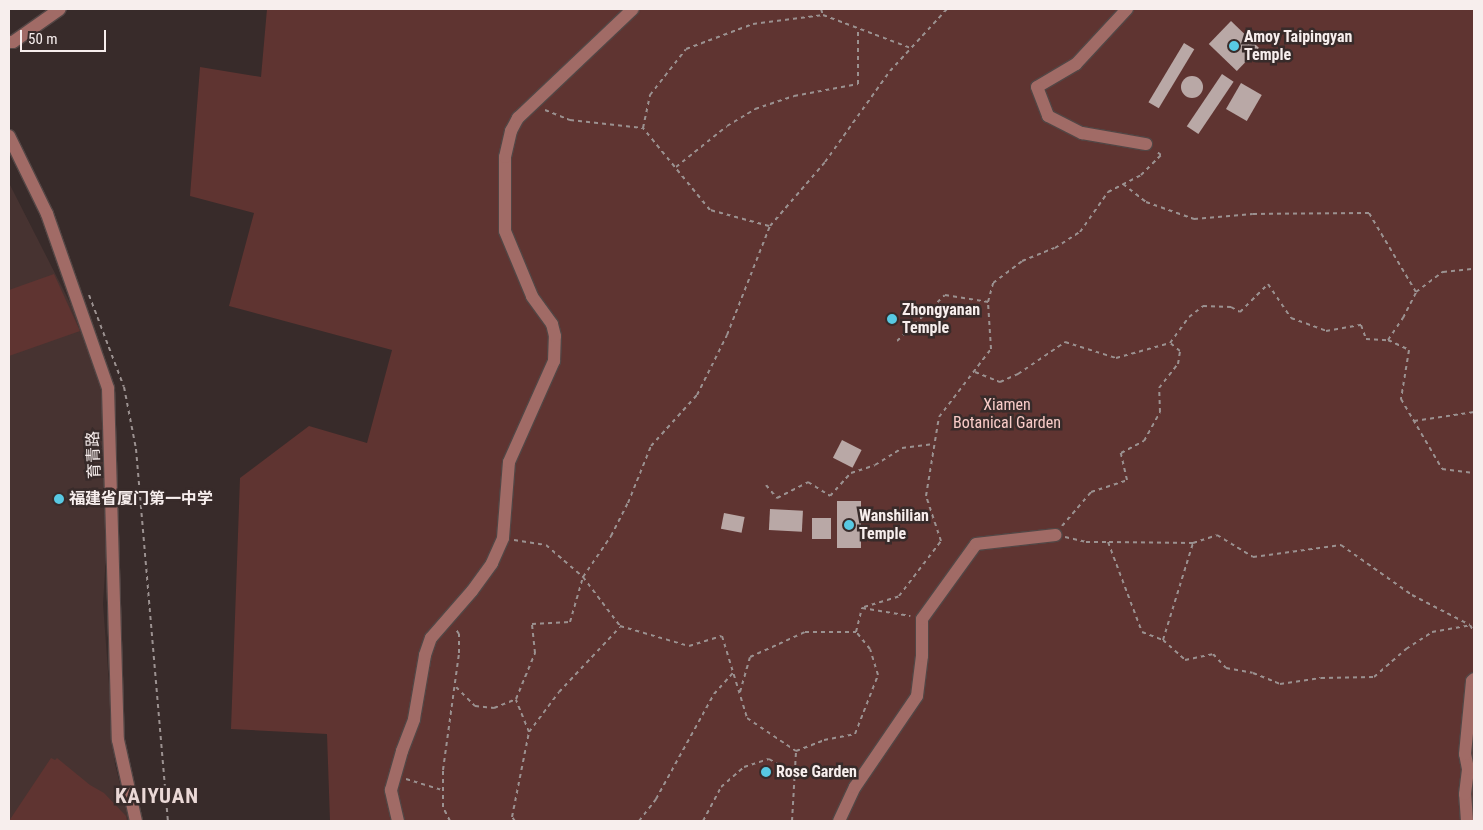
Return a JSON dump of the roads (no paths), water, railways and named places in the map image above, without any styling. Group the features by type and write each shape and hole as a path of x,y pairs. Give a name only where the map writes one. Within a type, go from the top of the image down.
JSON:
{"lane":[{"path":"9,42 13,42 60,9"},
{"path":"398,821 391,790 414,719 420,679 431,638 492,563 502,538 509,462 554,361 555,336 552,324 532,296 505,231 505,157 512,131 518,118 633,9"},
{"path":"1127,9 1076,64 1037,87 1048,116 1082,133 1146,144"},
{"name":"育青路","path":"9,136 47,214 108,388 118,740 136,821"},
{"path":"838,821 855,787 917,696 922,656 922,619 976,544 1055,535"},
{"path":"1467,821 1465,794 1468,769 1465,754 1472,681 1474,679"}],"place":[{"name":"Amoy Taipingyan Temple","path":"1234,46"},
{"name":"Zhongyanan Temple","path":"892,319"},
{"name":"福建省厦门第一中学","path":"59,499"},
{"name":"Wanshilian Temple","path":"849,525"},
{"name":"Rose Garden","path":"766,772"}],"district":[{"name":"KAIYUAN","path":"157,796"}],"park label":[{"name":"Xiamen Botanical Garden","path":"1007,414"}]}
